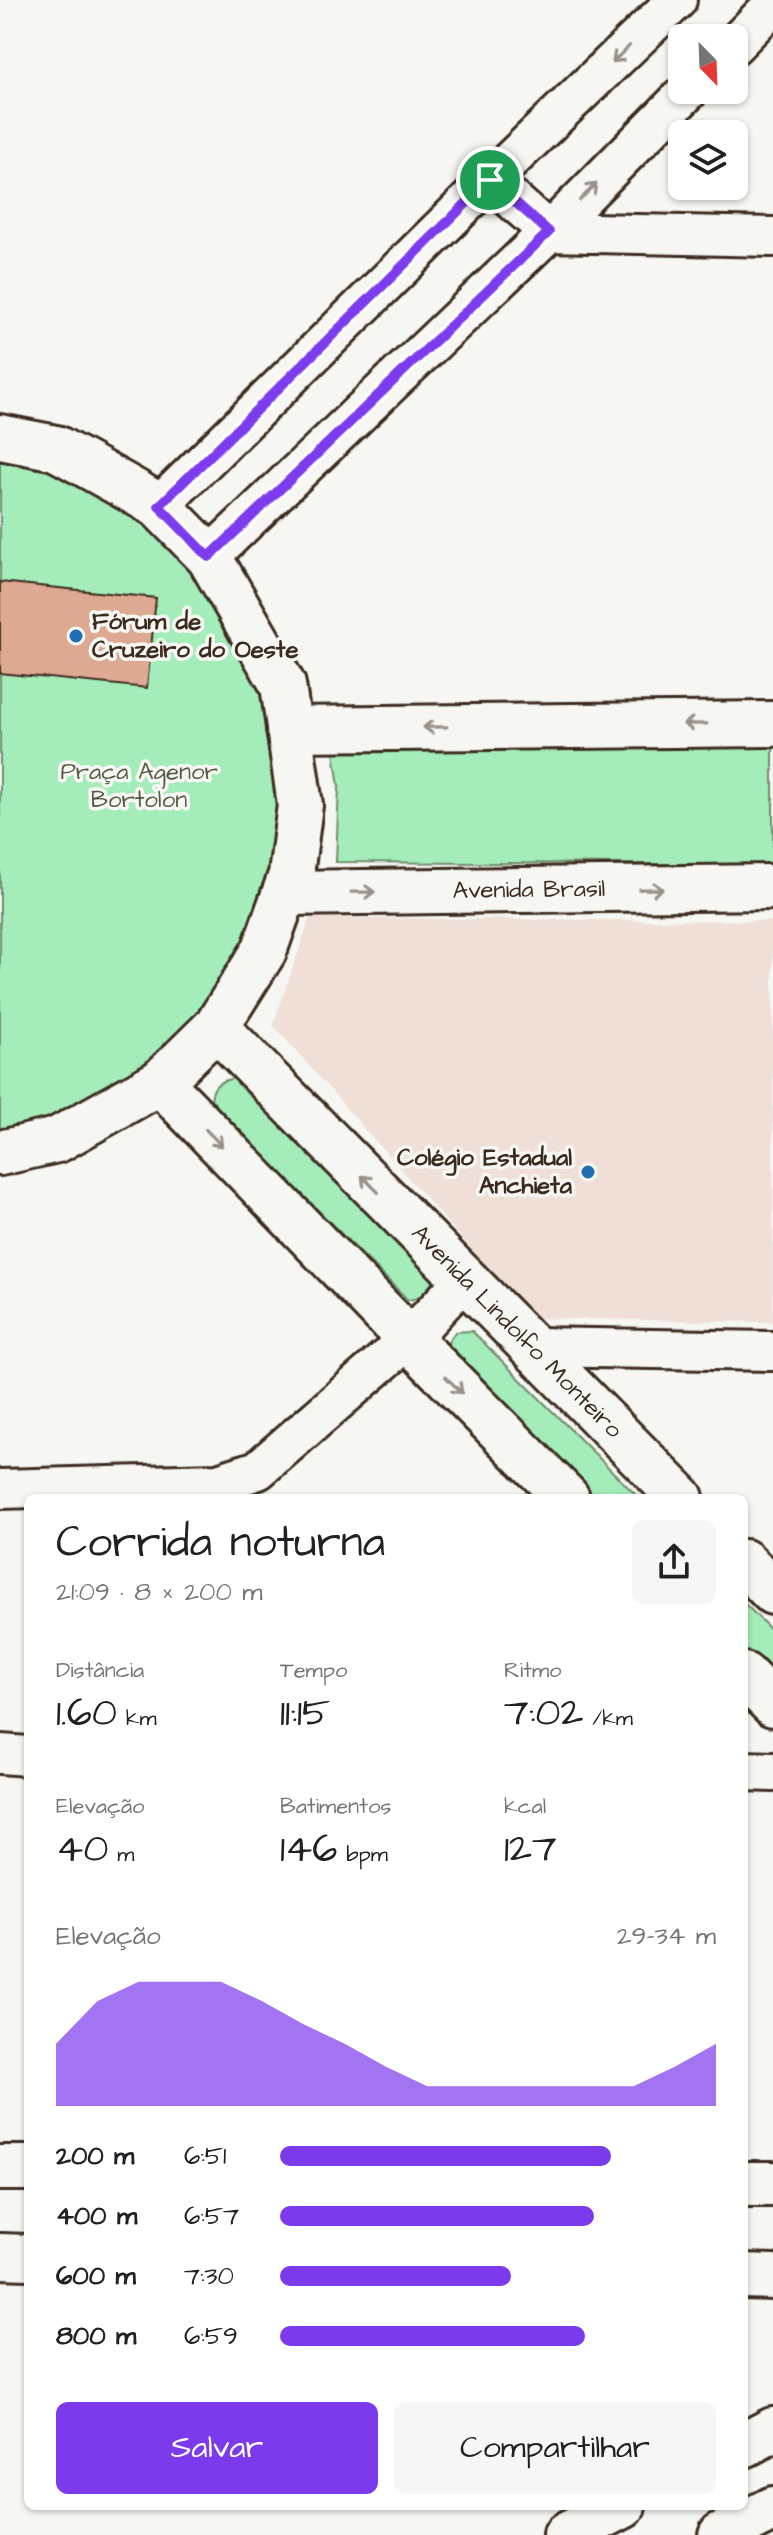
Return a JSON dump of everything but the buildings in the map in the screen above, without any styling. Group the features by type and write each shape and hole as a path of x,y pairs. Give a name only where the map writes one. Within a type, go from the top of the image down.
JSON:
{"main road":[{"path":"0,437 56,448 159,506 209,557 283,685 300,805 291,875 264,951 216,1027 160,1082 57,1140 0,1153"},
{"path":"289,729 773,724"},
{"name":"Avenida Brasil","path":"285,893 773,887"},
{"name":"Avenida Lindolfo Monteiro","path":"216,1027 677,1494"},
{"path":"160,1082 563,1494"},
{"path":"748,1566 773,1592"},
{"path":"748,1679 773,1704"},
{"path":"0,2168 24,2168"},
{"path":"748,2184 773,2184"},
{"path":"0,2256 24,2257"},
{"path":"748,2276 773,2277"},
{"path":"748,2443 773,2430"},
{"path":"721,2535 773,2509"},
{"path":"566,2535 615,2510"}],"street":[{"path":"159,506 677,0"},
{"path":"748,31 773,5"},
{"path":"209,557 549,232 675,104"},
{"path":"490,180 549,232 773,237"},
{"path":"0,1489 218,1483 258,1470 409,1339 464,1280"},
{"path":"534,1347 773,1351"},
{"path":"0,1754 24,1756"},
{"path":"748,1771 773,1772"}],"shaded area":[{"name":"Colégio Estadual Anchieta","path":"310,918 773,921 773,1322 532,1318 273,1025"}],"green space":[{"name":"Praça Agenor Bortolon","path":"0,459 49,472 101,496 149,528 187,562 258,678 273,738 279,807 272,866 250,935 228,977 200,1015 168,1050 130,1080 90,1104 46,1123 0,1135"},
{"path":"333,746 773,747 773,865 336,862 339,786"},
{"path":"234,1078 433,1277 425,1294 408,1300 211,1104 216,1086"},
{"path":"472,1331 635,1494 584,1494 446,1356 447,1344 455,1332"},
{"path":"748,1607 773,1632 773,1682 748,1657"}],"place":[{"name":"Fórum de Cruzeiro do Oeste","path":"76,636"},
{"name":"Colégio Estadual Anchieta","path":"588,1172"}],"route":[{"path":"490,180 549,232 209,557 159,506 490,180"}]}
